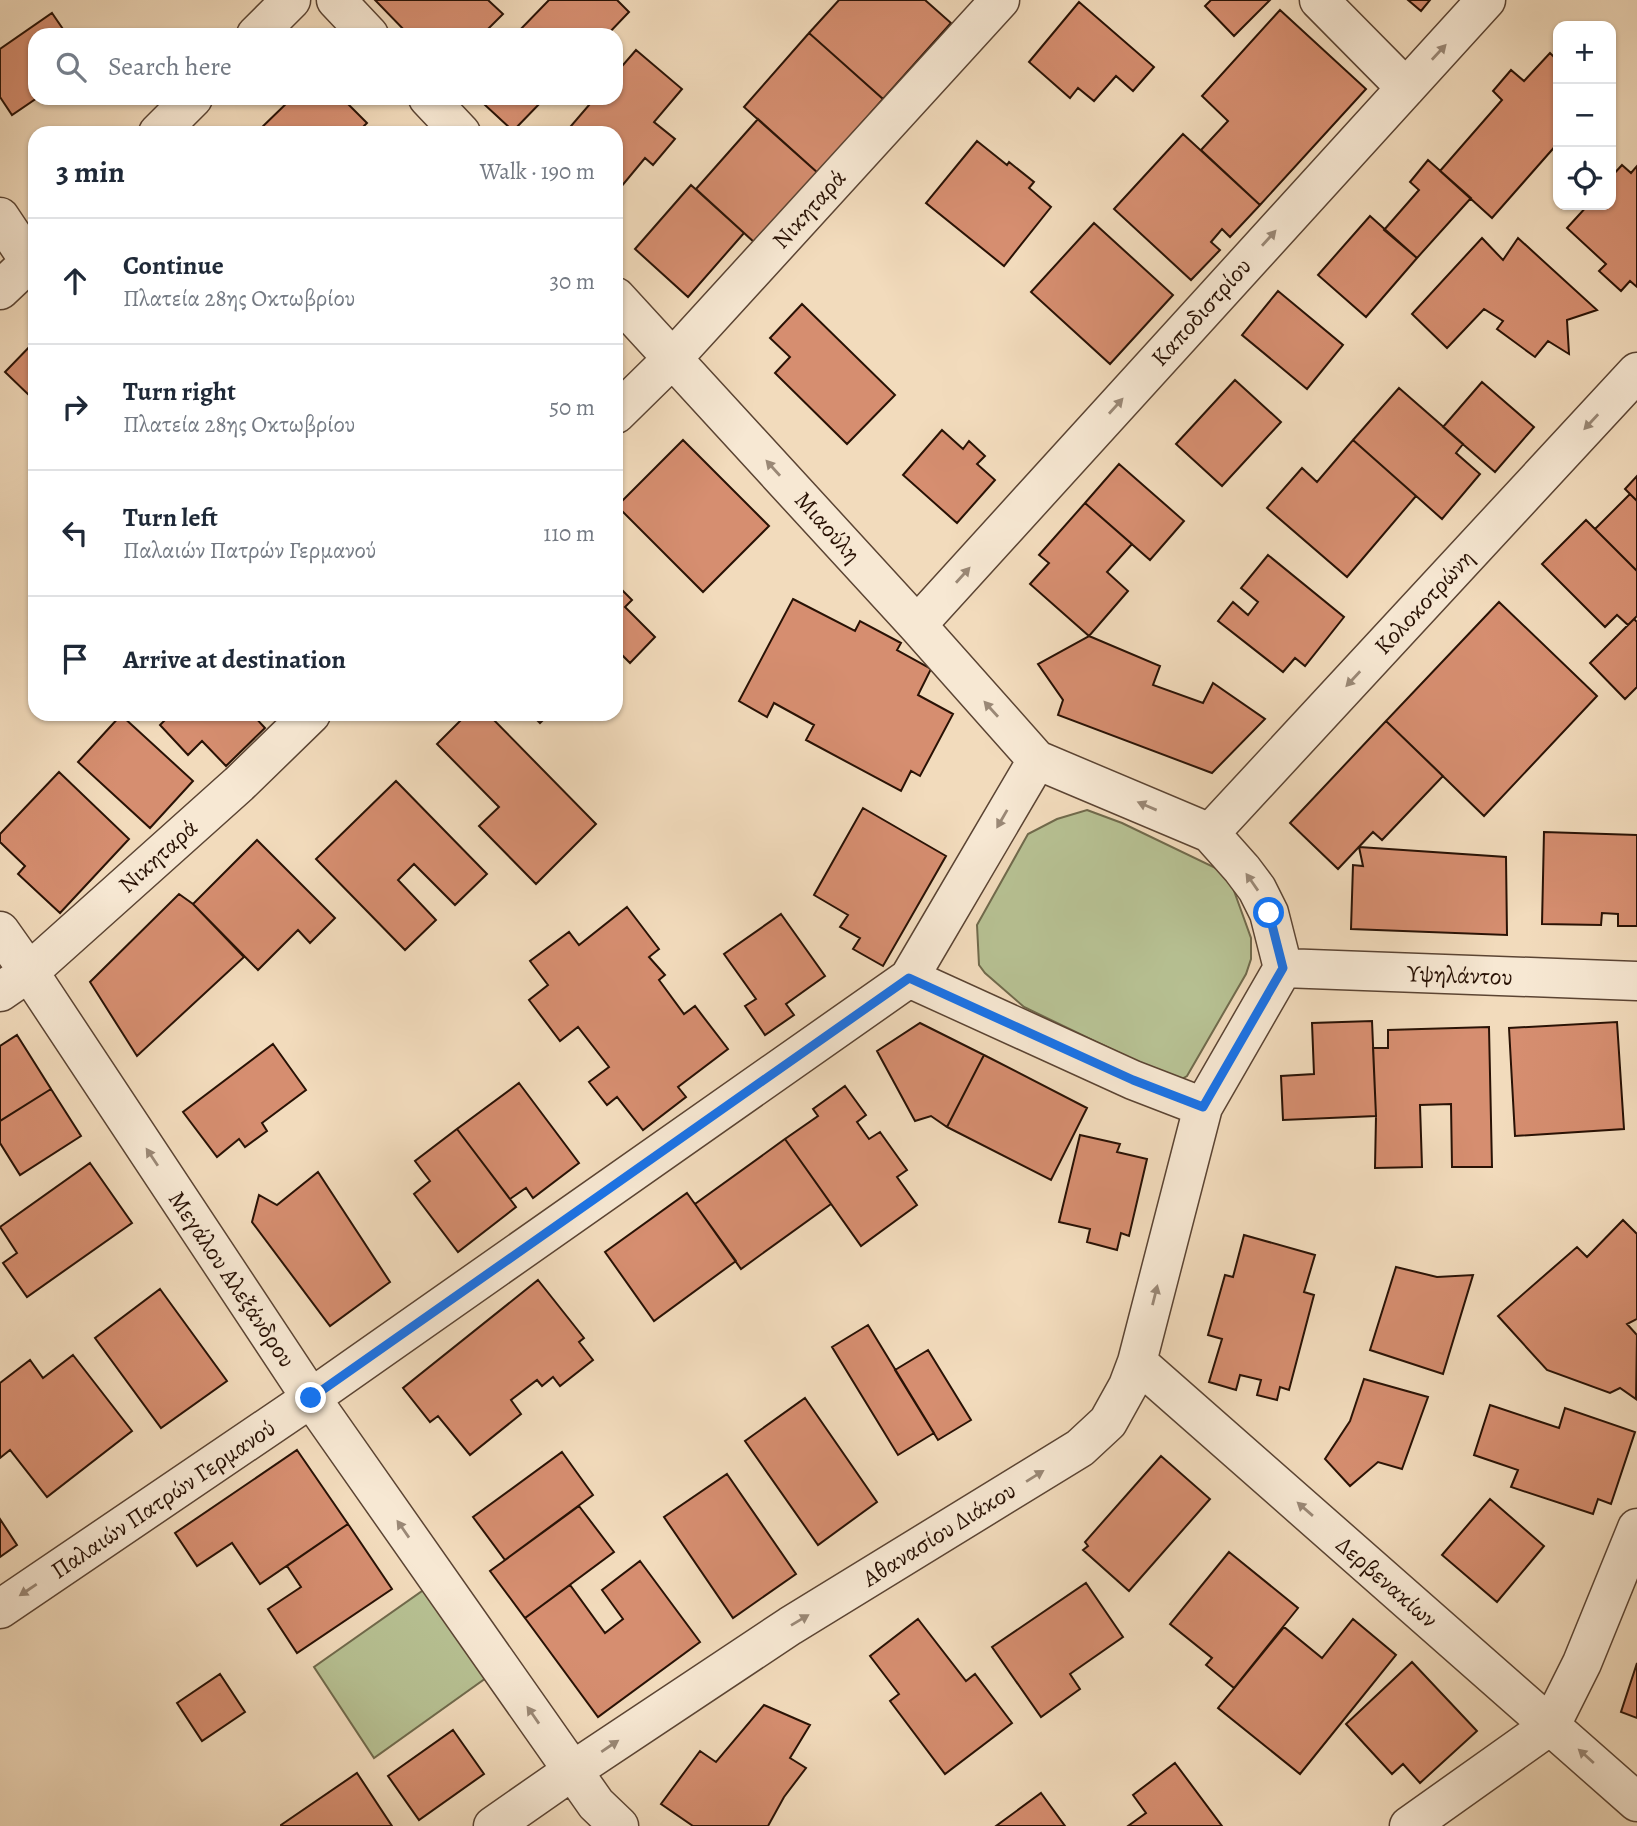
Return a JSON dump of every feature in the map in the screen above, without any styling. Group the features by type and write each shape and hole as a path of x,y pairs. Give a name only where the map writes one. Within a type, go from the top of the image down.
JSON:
{"street":[{"path":"263,28 291,0"},
{"path":"336,0 362,28"},
{"name":"Νικηταρά","path":"623,407 673,358 1000,0"},
{"path":"1319,0 1406,88"},
{"name":"Καποδιστρίου","path":"917,625 1486,0"},
{"path":"165,126 186,105"},
{"path":"435,105 454,126"},
{"path":"0,217 28,254"},
{"path":"0,290 28,263"},
{"name":"Μιαούλη","path":"623,305 917,625 1037,760"},
{"name":"Κολοκοτρώνη","path":"1210,833 1637,372"},
{"name":"Νικηταρά","path":"15,982 239,784 304,721"},
{"path":"1203,1107 1133,1080 909,978 1037,760 1210,833 1257,889 1269,913 1283,968"},
{"name":"Μεγάλου Αλεξάνδρου","path":"0,931 15,982 572,1771 596,1804 619,1826"},
{"name":"Υψηλάντου","path":"1283,968 1637,981"},
{"name":"Αθανασίου Διάκου","path":"493,1826 790,1626 1080,1448 1108,1422 1128,1386 1137,1362 1203,1107 1283,968"},
{"name":"Παλαιών Πατρών Γερμανού","path":"0,1609 311,1398 909,978"},
{"name":"Δερβενακίων","path":"1137,1362 1637,1802"},
{"path":"1409,1826 1551,1725 1582,1662 1637,1528"}],"green space":[{"path":"1087,810 1122,823 1224,872 1229,877 1251,938 1251,959 1246,974 1187,1076 1180,1080 1024,1007 979,965 977,925 1028,834 1057,819"},
{"path":"425,1589 486,1678 374,1758 314,1667"}],"building":[{"path":"375,0 488,0 503,14 489,28 402,28"},
{"path":"549,0 617,0 629,12 614,28 522,28"},
{"path":"839,0 925,0 951,23 883,99 809,33"},
{"path":"1211,0 1270,0 1234,36 1205,6"},
{"path":"1408,0 1430,0 1421,11"},
{"path":"1079,2 1154,67 1133,91 1116,76 1094,101 1078,88 1070,98 1029,62"},
{"path":"1280,10 1366,89 1260,205 1201,150 1228,121 1202,96"},
{"path":"52,13 62,28 30,28"},
{"path":"28,30 28,104 12,115 0,97 0,49"},
{"path":"809,33 883,99 818,173 744,107"},
{"path":"636,50 682,89 654,122 675,139 653,165 645,158 623,185 623,126 571,126 589,105 623,105 623,65"},
{"path":"1550,53 1553,56 1553,149 1492,218 1440,171 1502,100 1493,91 1511,70 1524,81"},
{"path":"285,105 349,105 367,123 364,126 263,126"},
{"path":"485,105 538,105 518,126 508,126"},
{"path":"758,119 818,173 755,243 696,189"},
{"path":"1183,134 1260,205 1230,237 1222,229 1211,242 1220,250 1191,280 1114,209"},
{"path":"977,141 1034,182 1029,188 1051,207 1004,266 926,203"},
{"path":"1428,160 1471,198 1417,258 1384,230 1419,190 1410,182"},
{"path":"1622,165 1631,173 1637,166 1637,287 1630,281 1621,291 1599,271 1606,264 1567,228 1583,210 1616,210 1616,172"},
{"path":"691,185 744,233 688,297 635,249"},
{"path":"1370,216 1417,258 1366,317 1318,275"},
{"path":"1094,223 1173,295 1110,364 1031,292"},
{"path":"1482,238 1503,260 1518,238 1597,310 1567,320 1569,354 1548,341 1535,357 1497,329 1503,321 1484,309 1447,348 1412,314"},
{"path":"1278,291 1343,345 1307,389 1242,335"},
{"path":"802,304 895,395 847,444 775,373 790,357 770,338"},
{"path":"28,348 28,394 5,372"},
{"path":"1235,380 1281,422 1222,486 1176,444"},
{"path":"1482,382 1534,427 1495,472 1443,427"},
{"path":"1399,388 1463,444 1456,453 1480,474 1442,519 1353,440"},
{"path":"942,430 963,449 969,441 985,456 977,464 995,480 957,523 903,475"},
{"path":"683,440 769,526 703,592 623,512 623,500"},
{"path":"1353,440 1416,496 1347,577 1267,508 1302,468 1317,482"},
{"path":"1119,464 1184,521 1150,560 1085,503"},
{"path":"1637,476 1637,501 1625,489"},
{"path":"1630,494 1637,501 1637,571 1595,529"},
{"path":"1085,503 1132,544 1107,572 1128,591 1089,636 1030,584 1049,563 1039,555"},
{"path":"1586,520 1637,571 1637,616 1628,625 1617,615 1605,627 1542,564"},
{"path":"1268,555 1344,617 1305,666 1295,658 1283,672 1218,621 1233,602 1248,615 1258,602 1241,588"},
{"path":"623,591 632,600 625,607 655,637 630,663 623,656"},
{"path":"793,599 855,631 860,621 901,643 897,650 931,669 918,695 953,714 920,776 911,771 901,791 806,740 814,725 774,703 767,717 739,701"},
{"path":"1499,602 1597,696 1484,816 1386,721"},
{"path":"1634,619 1637,622 1637,687 1625,699 1590,663"},
{"path":"1089,636 1160,666 1153,685 1203,703 1213,683 1265,719 1212,773 1058,715 1063,700 1038,664"},
{"path":"116,721 128,721 193,781 150,828 78,762"},
{"path":"164,721 258,721 265,728 226,766 202,741 188,755 160,725"},
{"path":"460,721 495,721 596,824 536,884 479,826 499,807 437,744"},
{"path":"1386,721 1443,776 1382,840 1373,832 1338,869 1290,823"},
{"path":"59,772 129,839 60,913 18,874 25,866 0,842 0,834"},
{"path":"396,781 487,874 455,905 414,864 398,880 436,920 405,950 316,859"},
{"path":"863,808 946,856 883,966 853,949 860,938 840,927 848,915 814,895"},
{"path":"1544,832 1637,835 1637,926 1618,926 1618,914 1602,913 1601,925 1542,924"},
{"path":"257,840 335,918 310,943 298,930 258,970 193,904"},
{"path":"1359,847 1506,857 1507,935 1351,929 1353,865 1363,866"},
{"path":"179,894 193,904 244,957 137,1056 90,982"},
{"path":"627,907 659,949 649,957 665,975 659,980 684,1014 695,1006 728,1049 678,1087 686,1097 643,1130 617,1097 607,1105 589,1082 609,1067 578,1027 560,1041 529,1000 548,985 530,961 569,932 579,945"},
{"path":"781,914 825,976 786,1004 794,1015 765,1035 745,1006 756,999 724,954"},
{"path":"1372,1021 1376,1116 1283,1120 1281,1076 1314,1074 1312,1023"},
{"path":"1617,1022 1624,1129 1515,1136 1509,1028"},
{"path":"920,1023 984,1055 947,1127 931,1116 915,1121 877,1051"},
{"path":"1489,1027 1492,1167 1452,1167 1451,1104 1420,1105 1422,1167 1375,1168 1373,1048 1388,1048 1388,1030"},
{"path":"17,1035 51,1089 0,1121 0,1046"},
{"path":"273,1044 306,1090 262,1123 267,1131 245,1147 239,1139 217,1157 183,1112"},
{"path":"984,1055 1087,1108 1051,1180 947,1127"},
{"path":"519,1083 579,1163 533,1198 526,1188 510,1199 457,1129"},
{"path":"845,1086 866,1115 857,1122 869,1139 880,1132 907,1170 897,1177 917,1205 861,1246 785,1139 818,1116 813,1109"},
{"path":"51,1089 81,1136 20,1175 0,1143 0,1121"},
{"path":"457,1129 516,1207 458,1252 414,1194 430,1181 415,1161"},
{"path":"1080,1135 1120,1144 1117,1152 1147,1159 1129,1236 1121,1233 1117,1250 1087,1242 1090,1229 1059,1222"},
{"path":"785,1139 831,1204 741,1269 695,1204"},
{"path":"90,1163 132,1223 27,1297 3,1263 17,1253 0,1227"},
{"path":"318,1172 390,1282 330,1326 252,1222 259,1195 277,1205"},
{"path":"687,1193 736,1261 654,1321 605,1252"},
{"path":"1623,1220 1637,1234 1637,1319 1627,1324 1637,1335 1636,1399 1620,1388 1610,1393 1547,1370 1498,1316 1577,1247 1587,1257"},
{"path":"1244,1235 1315,1255 1304,1292 1314,1295 1289,1390 1280,1387 1277,1400 1257,1395 1261,1380 1240,1375 1236,1390 1209,1382 1222,1339 1208,1335 1225,1275 1233,1277"},
{"path":"1396,1267 1437,1277 1473,1275 1443,1374 1370,1350"},
{"path":"538,1280 584,1338 579,1342 593,1360 560,1386 553,1377 542,1386 537,1380 511,1400 521,1414 470,1455 438,1416 430,1422 403,1388"},
{"path":"160,1289 227,1381 161,1428 95,1338"},
{"path":"868,1325 934,1433 898,1455 832,1347"},
{"path":"928,1350 971,1420 938,1440 895,1370"},
{"path":"73,1355 132,1431 47,1497 10,1450 0,1458 0,1383 30,1360 43,1378"},
{"path":"1364,1379 1428,1397 1402,1469 1378,1462 1350,1486 1325,1459 1350,1421"},
{"path":"805,1398 877,1502 818,1545 745,1441"},
{"path":"1490,1405 1559,1428 1565,1408 1635,1432 1611,1504 1598,1499 1593,1514 1511,1487 1518,1470 1474,1455"},
{"path":"297,1450 348,1524 260,1584 232,1543 197,1566 175,1533"},
{"path":"562,1452 593,1495 505,1560 473,1517"},
{"path":"1161,1456 1210,1499 1129,1591 1083,1550 1088,1546 1085,1542"},
{"path":"727,1474 796,1574 733,1618 664,1517"},
{"path":"1490,1499 1544,1546 1497,1602 1442,1555"},
{"path":"579,1506 614,1552 525,1618 490,1571"},
{"path":"0,1519 17,1545 0,1557"},
{"path":"348,1524 392,1589 297,1653 268,1609 301,1587 287,1566"},
{"path":"1229,1552 1298,1608 1234,1688 1206,1665 1212,1658 1170,1624"},
{"path":"640,1561 700,1642 598,1717 525,1618 570,1585 605,1633 623,1619 602,1590"},
{"path":"1086,1583 1123,1637 1070,1674 1080,1689 1041,1717 992,1647"},
{"path":"918,1619 966,1681 975,1674 1012,1723 945,1774 890,1701 899,1694 870,1656"},
{"path":"1353,1619 1396,1655 1300,1774 1218,1708 1284,1627 1322,1658"},
{"path":"1412,1662 1477,1731 1420,1783 1403,1764 1392,1774 1346,1724"},
{"path":"1637,1663 1637,1718 1621,1712"},
{"path":"220,1674 245,1712 202,1741 177,1703"},
{"path":"764,1705 810,1725 790,1758 806,1768 784,1797 768,1826 693,1826 661,1804 700,1751 716,1762"},
{"path":"453,1730 484,1774 419,1820 388,1776"},
{"path":"1175,1763 1222,1826 1128,1826 1146,1813 1133,1795"},
{"path":"357,1773 392,1826 281,1826 281,1825"},
{"path":"1041,1793 1065,1826 996,1826"}],"route":[{"path":"311,1398 909,978 1133,1080 1203,1107 1283,968 1269,913"}]}
